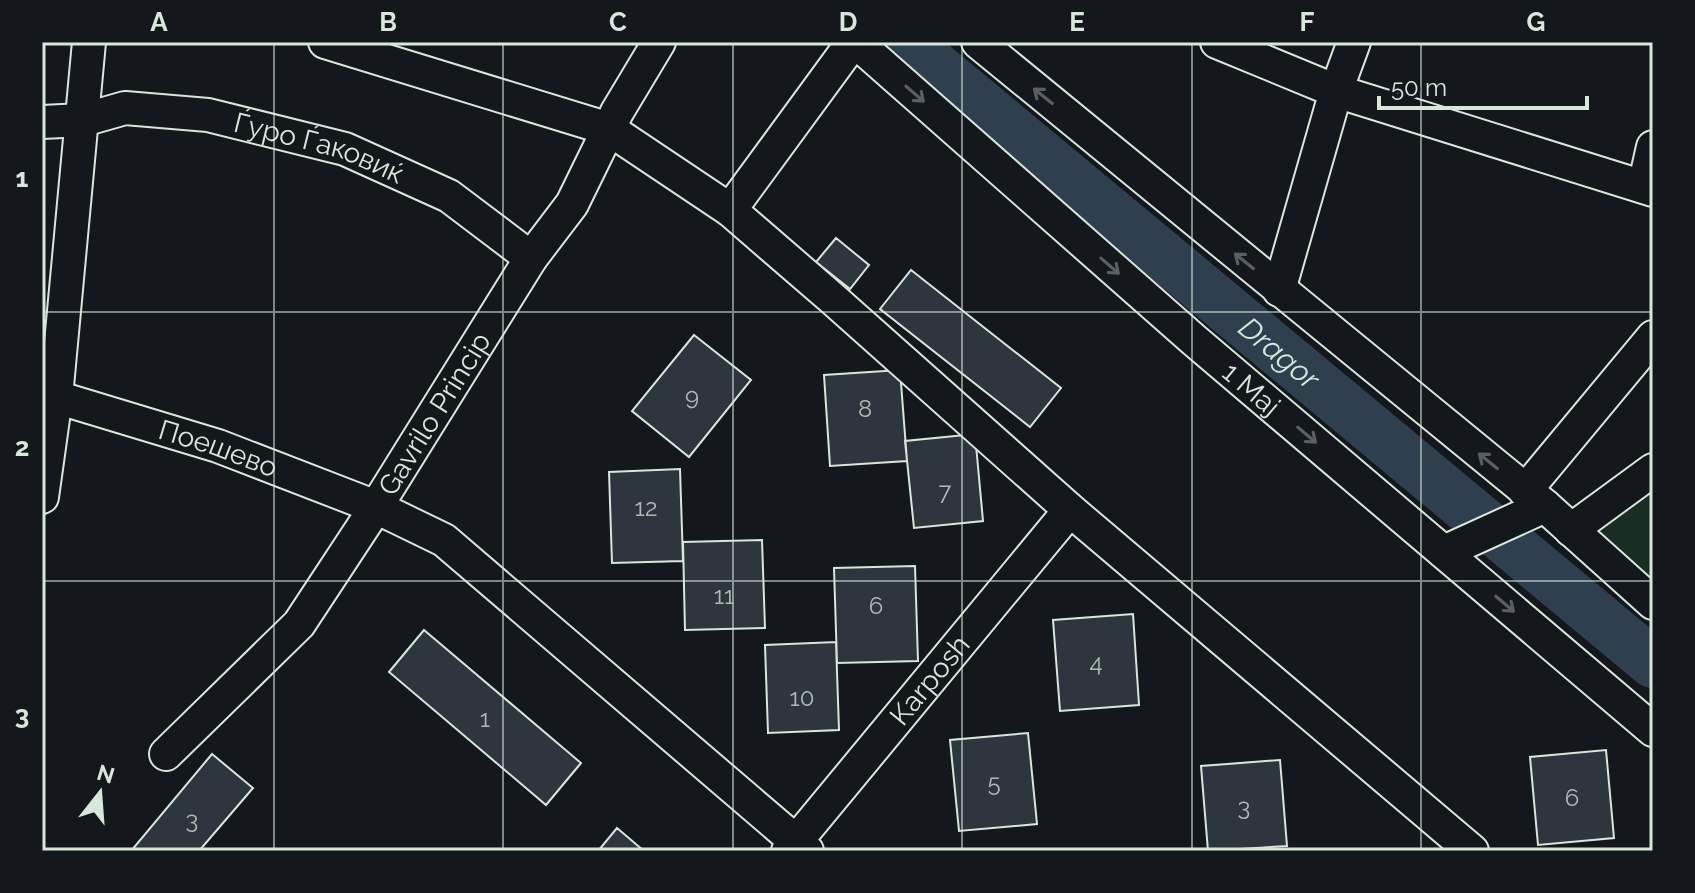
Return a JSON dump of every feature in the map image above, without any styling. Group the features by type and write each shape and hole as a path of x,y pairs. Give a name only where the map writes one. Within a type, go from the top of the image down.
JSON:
{"street":[{"path":"42,497 56,397 89,42"},
{"path":"325,42 609,129 730,210 1070,510 1472,851"},
{"name":"Gavrilo Princip","path":"166,754 299,624 531,258 572,204 609,129 659,42"},
{"path":"730,210 855,42"},
{"name":"1 Maj","path":"855,42 1194,340 1452,548 1653,730"},
{"path":"978,42 1279,290 1531,504 1571,530 1653,603"},
{"path":"1217,42 1336,91 1648,188 1653,147"},
{"path":"1279,290 1336,91 1354,42"},
{"name":"Ѓуро Ѓаковиќ","path":"42,122 83,120 125,108 208,115 345,149 449,196 531,258"},
{"path":"1452,548 1531,504 1653,337"},
{"name":"Поешево","path":"56,397 218,446 376,507 444,540 797,848"},
{"path":"1571,530 1653,470"},
{"name":"Karposh","path":"797,848 1070,510"}],"green space":[{"path":"1653,483 1653,587 1597,537 1599,529"}],"building":[{"path":"836,238 869,265 850,289 816,262"},
{"path":"911,270 1061,388 1030,427 880,309"},
{"path":"694,335 751,380 689,457 632,411"},
{"path":"900,370 907,461 830,466 824,375"},
{"path":"975,434 983,521 914,528 905,441"},
{"path":"680,469 683,561 612,563 609,472"},
{"path":"762,540 765,628 685,630 683,542"},
{"path":"915,566 918,661 837,663 834,568"},
{"path":"1133,614 1139,705 1060,711 1053,620"},
{"path":"424,630 581,763 546,805 389,672"},
{"path":"836,642 839,730 768,733 765,645"},
{"path":"1028,733 1037,824 959,831 950,740"},
{"path":"1606,750 1614,838 1538,845 1530,757"},
{"path":"212,754 253,788 199,851 131,851"},
{"path":"1280,760 1287,846 1208,851 1201,766"},
{"path":"617,828 644,851 598,851"}],"waterway":[{"name":"Dragor","path":"906,42 1653,663"}]}
